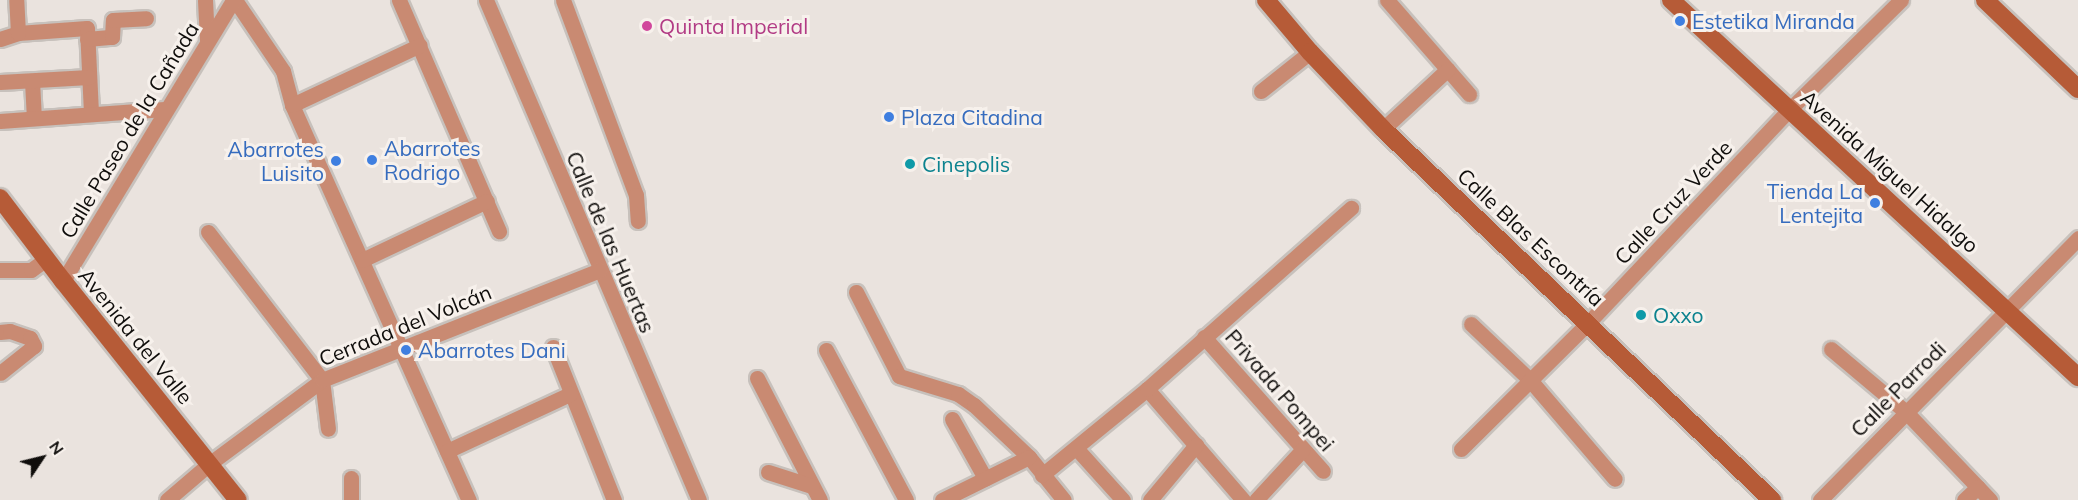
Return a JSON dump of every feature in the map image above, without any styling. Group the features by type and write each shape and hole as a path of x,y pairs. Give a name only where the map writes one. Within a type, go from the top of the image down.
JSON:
{"street":[{"path":"16,0 18,33"},
{"path":"205,0 207,40"},
{"path":"234,0 283,71 292,105 469,500"},
{"name":"Calle Paseo de la Cañada","path":"63,281 165,109 234,0"},
{"path":"399,0 500,231"},
{"name":"Calle de las Huertas","path":"486,0 699,500"},
{"path":"563,0 636,195 638,221"},
{"name":"Calle Blas Escontría","path":"1266,0 1310,52 1383,129 1772,500"},
{"path":"1387,0 1469,94"},
{"name":"Avenida Miguel Hidalgo","path":"1671,0 2008,309 2078,377"},
{"name":"Calle Cruz Verde","path":"1461,449 1588,323 1789,110 1901,0"},
{"path":"1985,0 2078,89"},
{"path":"87,39 112,37 113,20 146,18"},
{"path":"0,39 18,33 87,28 91,114"},
{"path":"292,105 420,45"},
{"path":"1261,91 1310,52"},
{"path":"1383,129 1448,69"},
{"path":"0,82 88,77"},
{"path":"37,81 39,118"},
{"path":"0,120 165,109"},
{"name":"Avenida del Valle","path":"0,198 63,281 238,500"},
{"path":"362,260 487,201"},
{"path":"1045,479 1079,452 1147,388 1351,208"},
{"path":"208,232 321,380 328,429"},
{"name":"Calle Parrodi","path":"1820,500 1905,411 2078,238"},
{"path":"0,270 31,270 46,259"},
{"name":"Cerrada del Volcán","path":"167,500 209,464 321,380 600,270"},
{"path":"856,292 896,372 903,378 958,394 966,400 1029,458 1064,500"},
{"path":"1471,324 1530,380 1615,479"},
{"path":"0,332 10,331 30,338 34,346 3,369"},
{"name":"Privada Pompei","path":"1204,337 1323,471"},
{"path":"554,347 570,394 614,500"},
{"path":"1831,349 1905,411 1990,500"},
{"path":"826,350 906,500"},
{"path":"757,378 820,500"},
{"path":"1147,388 1244,500"},
{"path":"447,451 570,394"},
{"path":"952,419 985,478"},
{"path":"1150,500 1196,445"},
{"path":"1257,500 1303,449"},
{"path":"1079,452 1123,500"},
{"path":"942,500 1029,458"},
{"path":"768,472 812,486"},
{"path":"351,478 351,500"},
{"path":"1964,500 1978,487"}],"place":[{"name":"Estetika Miranda","path":"1680,21"},
{"name":"Quinta Imperial","path":"647,26"},
{"name":"Plaza Citadina","path":"889,117"},
{"name":"Abarrotes Rodrigo","path":"372,160"},
{"name":"Abarrotes Luisito","path":"336,161"},
{"name":"Cinepolis","path":"910,164"},
{"name":"Tienda La Lentejita","path":"1875,203"},
{"name":"Oxxo","path":"1641,315"},
{"name":"Abarrotes Dani","path":"406,350"}]}
